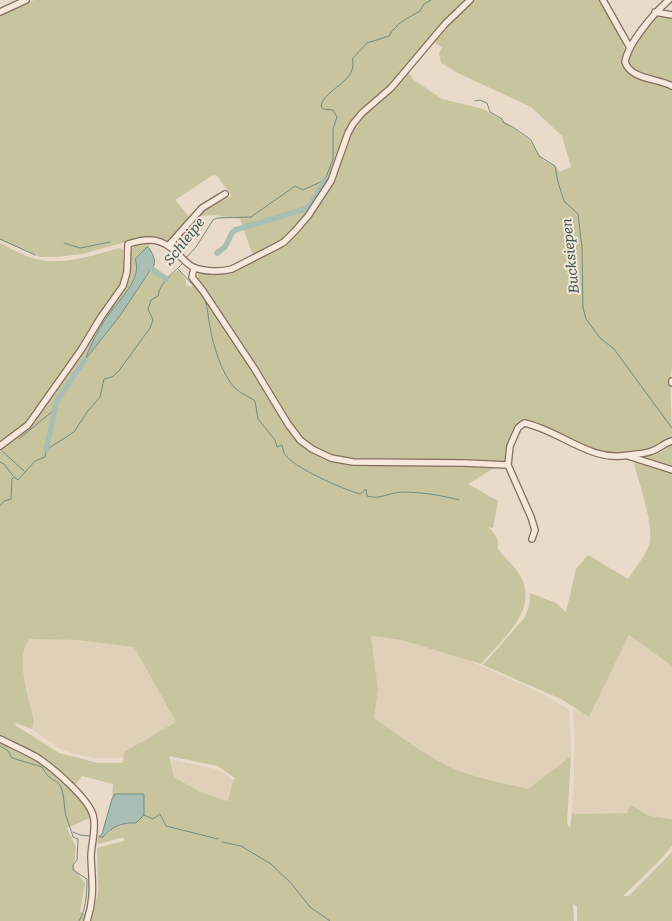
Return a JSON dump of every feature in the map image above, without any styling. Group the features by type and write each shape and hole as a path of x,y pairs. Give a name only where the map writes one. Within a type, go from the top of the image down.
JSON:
{"street":[{"path":"0,12 26,0"},
{"path":"0,446 28,425 82,350 123,286 127,272 128,244 141,239 150,239 169,245 194,268 216,271 232,269 275,247 295,231 308,216 331,181 348,132 353,124 362,113 391,88 445,24 470,0"},
{"path":"603,0 630,48"},
{"path":"669,0 655,12 630,48 626,59 628,68 637,74 672,86"},
{"path":"655,12 672,15"},
{"path":"169,245 202,208 225,194"},
{"path":"194,268 192,277 234,338 288,424 300,440 312,450 332,458 353,462 508,465"},
{"path":"532,539 535,530 531,517 508,465 510,446 518,428 524,423 547,430 575,445 605,456 628,456 652,451 662,444 672,441"},
{"path":"628,456 672,470"},
{"path":"0,740 38,758 68,782 91,811 94,821 91,857 94,891 87,921"}],"shaded area":[{"path":"34,0 468,0 389,87 357,115 326,187 306,216 283,241 253,256 240,219 214,215 198,216 232,196 217,176 213,175 175,200 190,218 168,242 152,237 140,238 82,254 40,257 0,240 0,15"},
{"path":"473,0 600,0 619,33 625,51 622,65 626,71 638,78 672,89 672,439 664,440 650,450 605,455 525,420 515,429 503,462 355,461 496,467 468,484 498,501 493,528 488,527 497,539 499,550 519,573 525,590 525,602 515,625 481,664 402,640 371,636 378,690 374,718 422,751 453,768 528,789 571,756 567,823 570,828 572,813 627,813 630,805 650,816 672,819 672,846 623,896 629,896 672,852 672,921 577,921 577,906 573,904 574,921 91,921 98,892 97,848 124,841 124,838 120,838 99,844 97,843 98,835 102,834 103,837 114,828 144,815 144,794 115,794 112,799 113,784 82,776 75,785 38,757 0,738 0,447 30,425 124,287 131,250 135,245 150,241 149,248 147,247 136,263 136,270 131,283 102,324 86,358 119,317 154,267 169,277 178,270 186,280 186,285 191,287 198,282 198,272 223,273 285,243 330,187 338,173 353,130 361,118 408,72 414,80 442,99 483,109 507,123 530,141 544,161 556,166 559,172 571,167 562,136 531,107 460,74 441,63 439,53 442,48 435,43 437,36","holes":["300,440 332,458 348,461 331,460","30,639 77,640 134,647 176,722 124,752 122,763 98,763 59,753 15,725 16,723 32,729 34,721 26,690 23,666 25,646","169,756 218,766 235,778 228,801 200,792 174,777"]},
{"path":"655,14 672,16 672,84 635,71 628,63 630,52"},
{"path":"0,243 27,256 47,261 78,259 120,248 123,250 123,261 126,262 122,286 80,349 27,424 0,445"},
{"path":"147,247 153,256 154,265 119,317 85,360 102,325 133,281 137,266 135,259"},
{"path":"672,445 672,469 638,456 656,455"},
{"path":"634,464 672,473 672,666 629,635 589,717 561,699 483,665 525,617 529,606 530,593 556,603 566,612 576,569 588,555 628,579 645,554 650,537 650,527 643,493"},
{"path":"629,635 672,666 672,819 650,816 630,805 628,813 572,813 575,742 573,708 589,717"},
{"path":"371,636 402,640 459,656 528,687 567,708 569,711 571,756 528,789 477,776 453,768 431,757 374,718 378,690"},
{"path":"30,639 76,640 134,647 176,722 124,752 124,758 96,758 71,753 59,748 32,729 34,721 22,669 22,654 25,644"},
{"path":"0,741 38,759 74,790 87,804 90,818 67,828 76,847 75,870 85,883 80,912 88,915 86,921 0,921"},
{"path":"169,759 220,770 233,780 228,801 200,792 174,777"},
{"path":"115,794 144,794 144,815 136,823 126,823 118,826 110,830 103,837 99,837 102,834"}],"waterway":[{"name":"Schleipe","path":"185,259 196,247 213,220 217,218 251,217 295,186 303,190 325,180 333,159 333,129 337,117 333,110 321,107 323,102 351,72 353,58 367,43 389,36 399,24 420,11 424,4 431,0"},
{"name":"Bucksiepen","path":"475,101 480,100 487,103 490,112 531,140 539,156 555,166 564,201 578,214 582,248 583,308 586,319 600,338 614,349 672,428"},
{"path":"217,253 225,247 235,230 305,209 312,202 325,180"},
{"path":"0,239 35,255"},
{"path":"64,243 80,248 110,242"},
{"name":"Schleipe","path":"0,506 4,501 11,499 12,479 14,477 18,480 35,461 45,457 46,450 74,432 100,397 104,379 112,377 118,372 150,328 153,320 148,309 151,300 158,296 164,282 184,262"},
{"path":"152,269 159,275"},
{"path":"178,269 203,296"},
{"path":"205,300 213,342 226,376 237,390 255,401 258,419 275,440 277,447 282,445 284,453 289,459 307,471 343,488 360,494 366,489 367,496 376,497 408,492 459,500"},
{"path":"46,450 57,400 85,360"},
{"path":"19,439 54,410"},
{"path":"2,451 24,471"},
{"path":"0,462 4,464 13,476"},
{"name":"Schleipe","path":"0,746 8,751 12,758 42,767 48,776 61,787 67,820 73,837 78,839 77,860 73,865 73,870 87,879 85,906 79,921"},
{"path":"144,815 153,819 160,814 166,826 218,839"},
{"path":"73,832 90,836"},
{"path":"222,842 241,846 271,864 291,883 310,907 330,921"}]}
